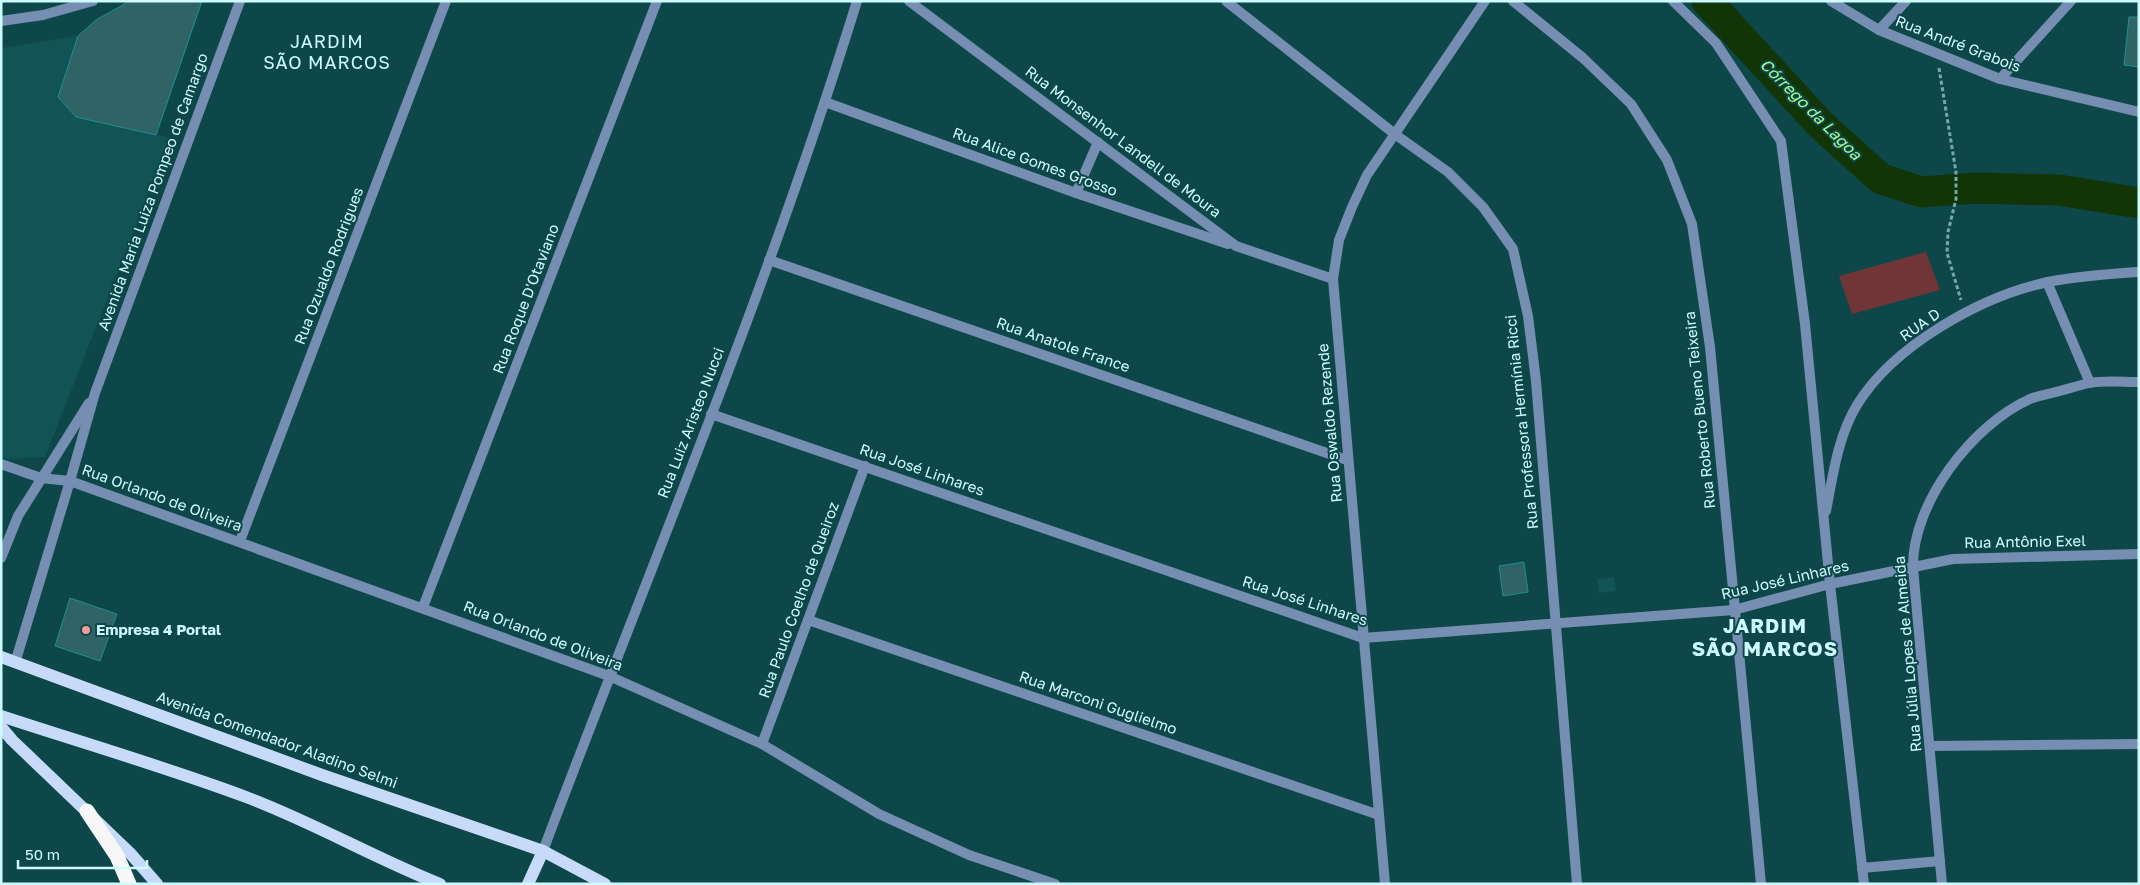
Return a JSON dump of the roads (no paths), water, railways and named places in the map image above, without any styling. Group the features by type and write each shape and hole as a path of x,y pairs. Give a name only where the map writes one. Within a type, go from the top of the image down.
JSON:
{"highway":[{"path":"87,811 116,856 129,884"}],"main road":[{"name":"Avenida Comendador Aladino Selmi","path":"1,658 322,775 543,851 605,884"},
{"path":"1,716 246,797 440,884"},
{"path":"1,727 12,740 130,853 157,884"},
{"path":"528,884 543,851"}],"street":[{"path":"1,21 43,15 93,1"},
{"name":"Avenida Maria Luiza Pompeo de Camargo","path":"15,663 95,393 240,1"},
{"name":"Rua Ozualdo Rodrigues","path":"240,541 446,1"},
{"name":"Rua Roque D'Otaviano","path":"423,607 657,1"},
{"name":"Rua Luiz Aristeo Nucci","path":"543,851 769,260 826,102 857,1"},
{"name":"Rua Monsenhor Landell de Moura","path":"909,1 1236,246 1334,279"},
{"name":"Rua Professora Hermínia Ricci","path":"1226,1 1396,135 1448,172 1483,207 1512,249 1531,334 1577,884"},
{"name":"Rua Oswaldo Rezende","path":"1385,884 1334,279 1339,240 1367,175 1396,135 1485,1"},
{"name":"Rua Roberto Bueno Teixeira","path":"1513,1 1583,58 1631,104 1667,160 1692,224 1707,318 1761,884"},
{"path":"1673,1 1716,43 1781,141 1805,324 1830,584 1864,884"},
{"name":"Rua André Grabois","path":"1831,1 1878,30 2000,79 2139,112"},
{"path":"1878,30 1906,1"},
{"path":"2000,79 2071,1"},
{"name":"Rua Alice Gomes Grosso","path":"826,102 1076,193 1236,246"},
{"path":"1076,193 1098,142"},
{"name":"Rua Anatole France","path":"769,260 1348,460"},
{"name":"RUA D","path":"1824,524 1835,464 1843,435 1856,406 1870,386 1888,368 1931,333 1965,314 2010,294 2047,282 2096,275 2139,272"},
{"path":"2047,282 2090,383"},
{"name":"Rua Júlia Lopes de Almeida","path":"1942,884 1913,568 1913,553 1928,503 1965,448 1990,424 2030,399 2090,383 2139,382"},
{"name":"Avenida Maria Luiza Pompeo de Camargo","path":"1,558 18,516 95,393"},
{"name":"Rua José Linhares","path":"711,414 1363,638 1734,610 1830,584 1913,568"},
{"name":"Rua Orlando de Oliveira","path":"1,464 41,478 70,481 423,607 609,676 762,744 879,814 969,854 1055,884"},
{"name":"Rua Paulo Coelho de Queiroz","path":"762,744 865,466"},
{"name":"Rua Antônio Exel","path":"1913,568 1953,559 2139,554"},
{"name":"Rua Marconi Guglielmo","path":"808,620 1380,815"},
{"path":"1930,746 2139,744"},
{"path":"1862,868 1940,861"}],"waterway":[{"name":"Córrego da Lagoa","path":"1707,1 1821,125 1881,179 1922,192 1975,188 2059,190 2139,203"}],"place":[{"name":"Empresa 4 Portal","path":"86,630"}],"district":[{"name":"JARDIM SÃO MARCOS","path":"327,52"},
{"name":"JARDIM SÃO MARCOS","path":"1765,638"}]}
